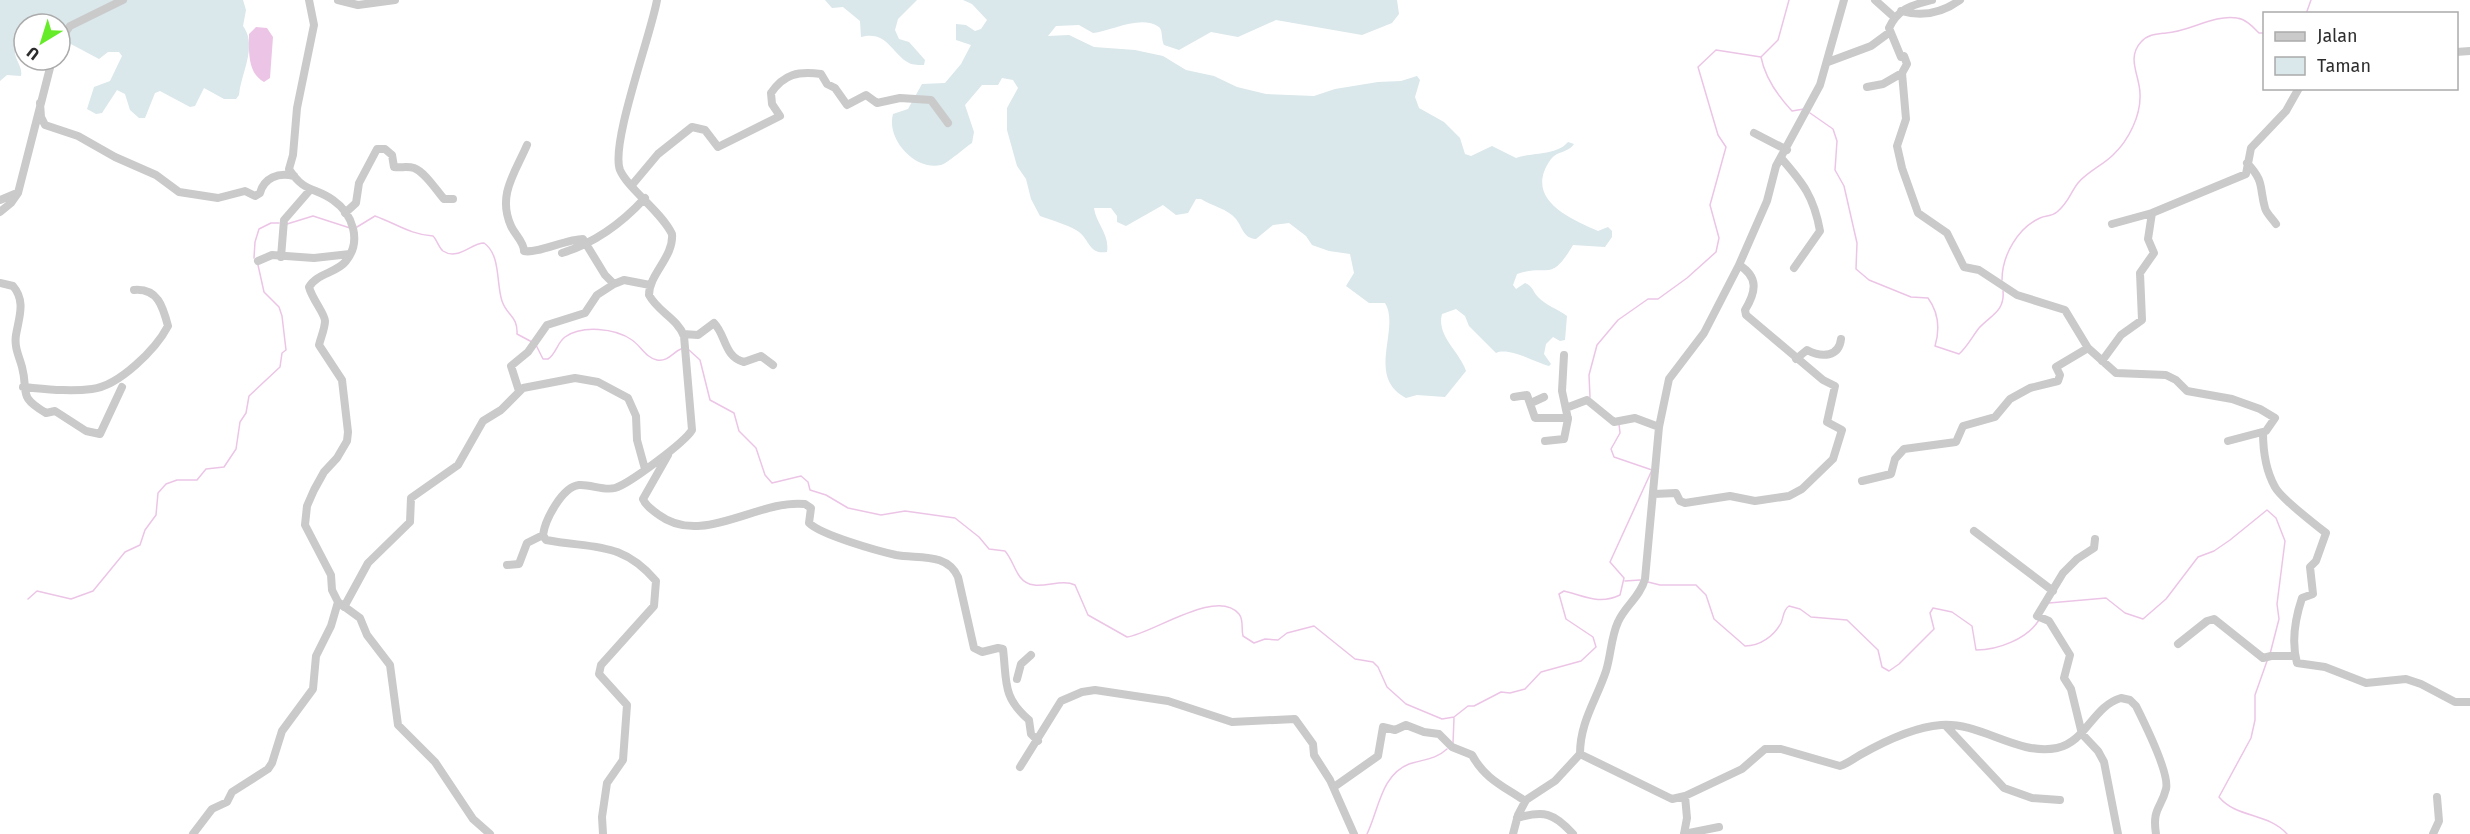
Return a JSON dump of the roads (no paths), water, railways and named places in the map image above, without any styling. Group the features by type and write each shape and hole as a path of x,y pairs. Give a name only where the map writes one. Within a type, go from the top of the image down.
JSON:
{"street":[{"path":"72,25 123,0"},
{"path":"309,0 314,25 303,69 293,155 289,169 310,190 333,200 345,213 356,234 345,263 313,280 309,287 311,297 325,321 319,345 337,369 345,390 347,441 314,490 304,519 306,529 330,575 332,590 341,604 360,618 367,635 390,665 398,724 435,762 472,819 490,834"},
{"path":"338,0 358,5 396,0"},
{"path":"603,834 602,817 608,783 623,760 627,705 599,674 601,665 654,606 656,581 629,558 612,549 546,540 543,535 544,526 567,490 578,485 615,488 672,450 692,430 683,334 673,319 650,298 650,285 660,271 673,237 666,223 621,171 619,146 657,0"},
{"path":"1513,834 1525,801 1555,781 1580,754 1581,730 1604,676 1618,622 1642,589 1645,579 1647,536 1654,494 1659,427 1670,376 1704,333 1739,265 1767,201 1774,170 1809,111 1828,62 1844,0"},
{"path":"1875,0 1898,14 1938,12 1960,0"},
{"path":"1867,87 1883,84 1902,73 1907,64 1889,28 1898,14 1912,4 1926,1"},
{"path":"1828,62 1871,46 1890,32"},
{"path":"0,212 18,193 49,72"},
{"path":"632,185 658,154 692,127 705,130 718,147 780,116 772,104 771,93 777,84 796,72 820,74 827,84 835,88 847,105 866,94 877,103 900,98 931,100 948,123"},
{"path":"1902,73 1906,119 1898,148 1918,213 1947,233 1964,267 1976,269 2022,297 2065,310 2088,348 2092,348 2102,361 2120,375 2150,373 2166,375 2193,394 2221,397 2254,407 2275,418 2271,427 2263,432 2228,441"},
{"path":"2112,224 2152,213 2244,175 2249,170 2247,163 2251,147 2286,111 2298,90"},
{"path":"40,103 41,117 49,128"},
{"path":"34,132 49,128 78,136 115,157 156,175 179,192 194,196 218,198 244,191 255,196 260,193 262,183 268,179 282,175 294,176"},
{"path":"1754,133 1787,150"},
{"path":"527,145 509,181 506,207 507,216 525,252 558,246 569,239 584,239 605,275 614,284"},
{"path":"345,213 356,203 359,183 377,149 385,149 392,155 394,166 415,168 429,179 431,186 444,199 453,199"},
{"path":"1781,158 1807,188 1816,208 1820,231 1794,268"},
{"path":"2247,163 2260,171 2265,209 2276,224"},
{"path":"281,257 284,220 310,190"},
{"path":"0,200 18,193"},
{"path":"562,253 587,242 621,222 645,198"},
{"path":"2102,361 2121,335 2142,320 2140,273 2154,253 2148,239 2152,213"},
{"path":"258,261 272,255 314,258 350,254"},
{"path":"1654,494 1675,492 1680,501 1685,504 1730,496 1768,501 1789,496 1808,483 1833,459 1843,432 1827,422 1835,386 1823,381 1746,315 1745,310 1752,299 1755,285 1752,276 1739,265"},
{"path":"519,391 511,366 528,352 543,328 585,312 597,295 614,284 624,280 650,285"},
{"path":"0,283 13,286 20,300 15,348 22,367 26,397 34,406 46,413 55,411 86,431 100,435 122,387"},
{"path":"23,387 65,391 95,389 136,365 168,326 159,300 153,293 134,290"},
{"path":"683,334 698,334 714,323 728,349 736,358 744,362 761,356 773,365"},
{"path":"1796,359 1807,350 1821,356 1828,356 1835,352 1841,339"},
{"path":"1862,481 1891,474 1895,459 1904,449 1956,442 1964,425 1995,417 2010,399 2030,388 2058,381 2060,375 2056,367 2088,348"},
{"path":"1545,441 1564,440 1567,413 1562,391 1565,370 1564,355"},
{"path":"193,834 212,809 227,802 232,792 268,769 272,763 282,731 313,688 316,656 341,604 368,563 410,522 411,498 458,465 483,421 501,410 519,391 530,386 581,378 598,382 621,393 633,406 637,440 645,469"},
{"path":"1514,397 1526,395 1535,418 1567,413 1587,400 1616,422 1627,418 1659,427"},
{"path":"1531,403 1544,397"},
{"path":"2263,432 2263,448 2275,489 2302,512 2313,526 2326,533 2316,561 2310,567 2313,594 2302,598 2296,616 2294,635 2295,656 2298,664 2325,667 2366,683 2406,679 2421,684 2455,702 2470,702"},
{"path":"672,450 643,499 645,505 668,521 700,526 770,507 807,504 811,508 809,523 823,532 896,555 935,559 947,563 955,570 958,577 974,648 982,652 1003,649 1011,701 1017,711 1029,720 1031,734 1038,741"},
{"path":"1974,531 2053,591"},
{"path":"507,565 519,564 527,543 543,535"},
{"path":"2095,539 2093,549 2070,565 2037,616 2049,621 2070,655 2071,661 2064,677 2070,686 2082,734 2098,751 2104,762 2118,834"},
{"path":"2178,644 2207,621 2214,620 2263,658 2295,656"},
{"path":"1017,679 1021,664 1031,655"},
{"path":"1004,660 1021,664"},
{"path":"1020,767 1061,701 1082,692 1095,690 1168,701 1232,722 1294,718 1313,744 1315,758 1334,787 1354,834"},
{"path":"1580,754 1666,798 1685,796 1742,769 1765,749 1781,749 1840,766 1905,734 1946,726 1982,732 2027,747 2045,749 2064,746 2082,734 2102,709 2116,700 2128,700 2134,704 2166,775 2166,789 2156,810 2156,834"},
{"path":"1334,787 1378,756 1383,727 1395,730 1406,725 1424,732 1439,734 1452,747 1472,755 1477,766 1490,779 1525,801"},
{"path":"1946,726 2004,788 2032,798 2060,800"},
{"path":"1685,796 1687,818 1684,834 1719,827"},
{"path":"2433,834 2439,821 2438,797"},
{"path":"1517,818 1539,812 1546,814 1573,834"}],"waterway":[{"path":"1789,0 1778,40 1761,57 1777,93 1792,111 1804,109"},
{"path":"2307,12 2311,0"},
{"path":"2002,280 2008,252 2018,235 2040,218 2057,212 2078,183 2113,155 2129,135 2140,102 2135,54 2144,39 2228,17 2243,20 2259,33 2263,33"},
{"path":"1590,397 1589,375 1597,345 1618,320 1648,299 1658,299 1687,278 1716,252 1719,238 1710,205 1726,147 1718,135 1698,67 1716,50 1761,57"},
{"path":"1810,113 1833,129 1837,141 1835,170 1844,186 1857,243 1856,269 1869,280 1911,297 1928,298 1937,321 1938,333 1935,346 1959,354 1979,328 1999,308 2003,291"},
{"path":"287,224 313,216 350,228"},
{"path":"357,227 375,216 410,231 433,236 442,250 449,254 459,253 484,243 496,262 502,301 516,323 517,334 532,342"},
{"path":"254,258 259,229 271,223 279,223"},
{"path":"28,599 37,591 71,599 93,591 125,552 140,545 145,530 156,515 158,493 166,484 177,480 197,480 206,469 224,467 236,449 240,422 246,413 249,396 280,367 282,353 286,350 282,316 279,307 264,292 258,265"},
{"path":"536,345 543,359 548,359 560,342 572,333 599,330 625,336 657,360 667,358 681,349"},
{"path":"689,350 700,360 710,400 734,413 739,431 756,448 765,475 772,483 801,476 808,482 810,490 826,495 848,508 881,515 905,511 955,518 979,537 989,549 1005,551 1020,577 1026,582 1032,585 1061,583 1075,585 1088,615 1127,637 1184,614 1216,606 1229,607 1239,614 1243,636 1254,643 1265,639 1278,640 1287,633 1314,626 1355,659 1373,662 1378,667 1387,687 1406,704 1442,719 1454,717 1468,706 1474,706 1501,692 1510,693 1525,689 1541,672 1581,661 1596,647 1593,637 1566,619 1559,594 1564,591 1599,599 1620,595 1624,578 1610,562 1652,470 1614,457 1611,449 1620,433 1619,424"},
{"path":"2049,603 2106,598 2125,613 2143,619 2166,599 2198,557 2214,551 2267,510 2276,518 2285,541 2277,604 2279,619 2270,654"},
{"path":"1625,581 1640,580"},
{"path":"1648,582 1660,585 1696,585 1706,595 1714,619 1745,646 1756,644 1770,636 1778,628 1789,606 1800,609 1811,617 1847,620 1878,650 1882,667 1889,671 1934,629 1930,613 1933,608 1952,612 1972,626 1976,650 2002,646 2020,638 2039,620"},
{"path":"2267,661 2255,695 2255,720 2251,738 2219,797 2234,809 2271,822 2287,834"},
{"path":"1453,743 1454,718"},
{"path":"1367,834 1382,794 1392,776 1409,764 1434,757 1447,749"}]}
